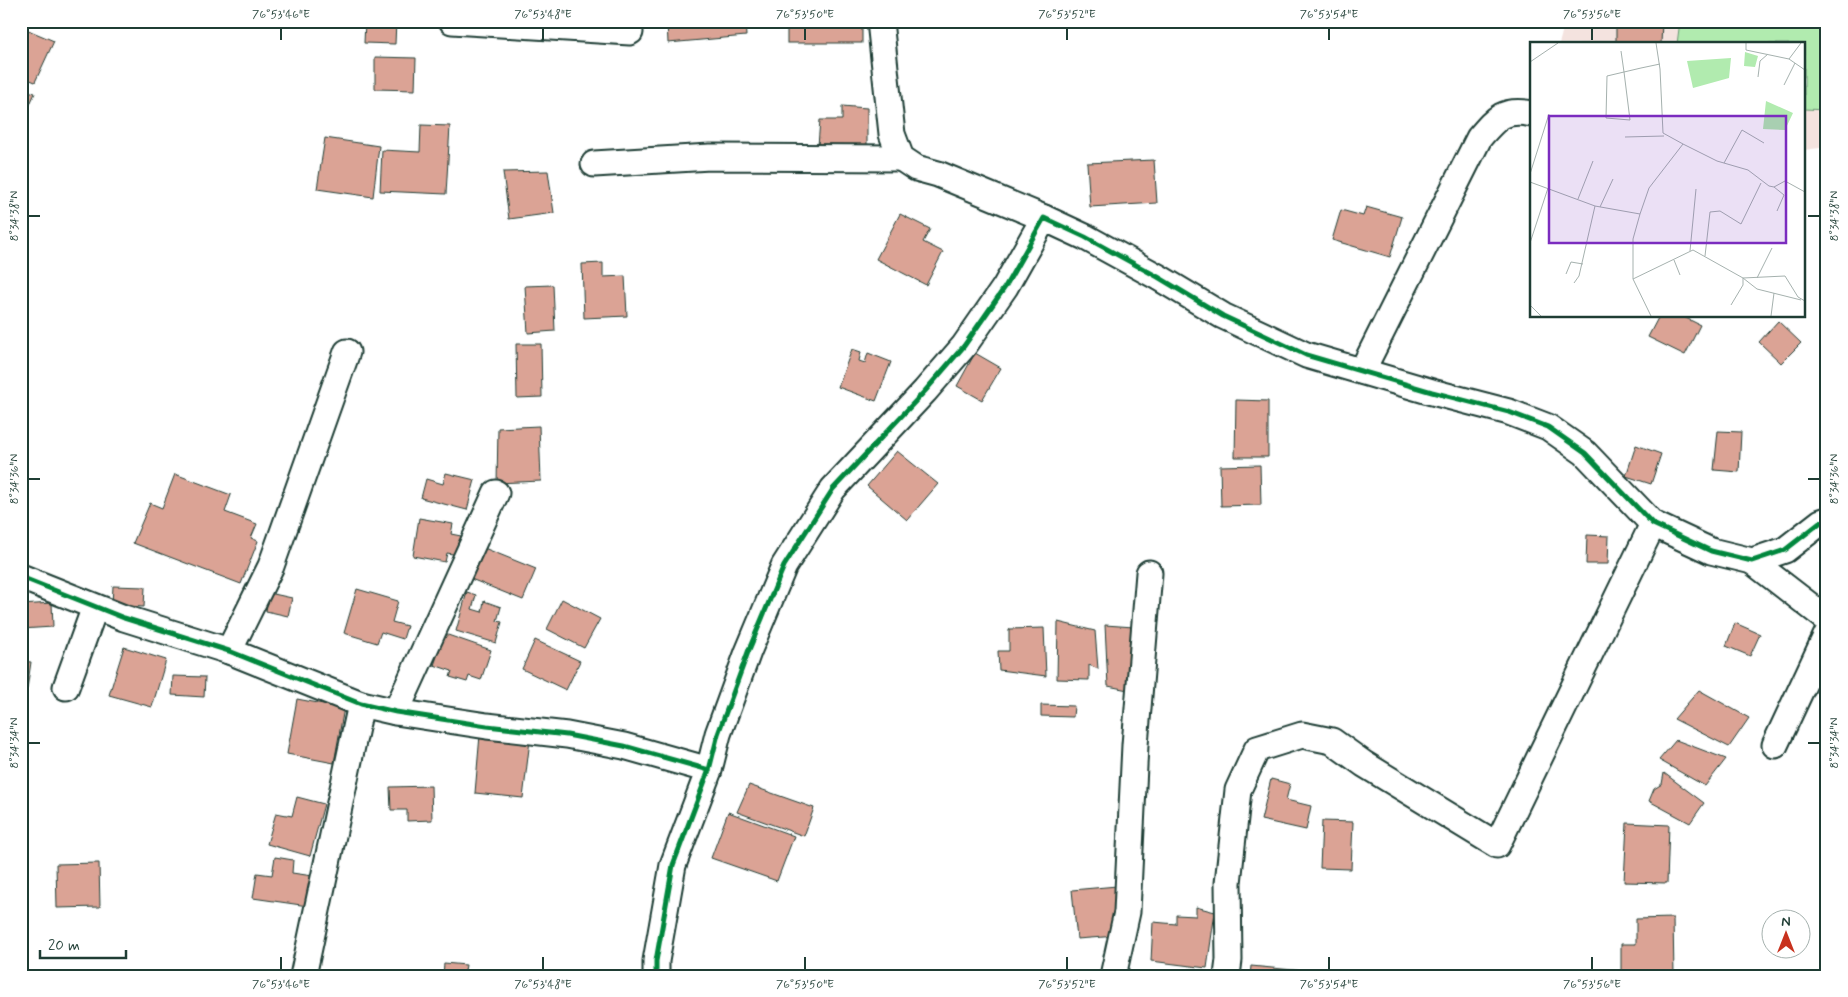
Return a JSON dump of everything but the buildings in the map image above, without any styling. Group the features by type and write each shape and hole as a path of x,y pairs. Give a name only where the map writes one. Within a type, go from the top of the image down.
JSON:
{"street":[{"path":"452,21 630,32 628,21"},
{"path":"880,21 892,134 900,158"},
{"path":"1362,372 1479,138 1492,123 1504,114 1517,111 1530,114"},
{"path":"594,164 710,157 900,158 916,168 938,174 1086,237 1223,316 1306,355 1509,412 1548,427 1584,452 1653,524 1711,551 1752,560 1827,619"},
{"path":"656,976 656,961 673,865 709,770 718,734 748,652 784,566 833,490 964,346 1005,287 1044,218"},
{"path":"229,651 271,566 347,352"},
{"path":"396,712 496,493"},
{"path":"1752,560 1784,550 1821,522 1827,520"},
{"path":"1227,976 1229,960 1228,883 1238,790 1257,749 1302,735 1332,741 1364,764 1497,845 1653,524"},
{"path":"1113,976 1127,912 1136,745 1149,573"},
{"path":"21,576 124,618 229,651 361,704 396,712 576,737 624,746 709,770"},
{"path":"66,687 95,606"},
{"path":"1775,745 1827,634"},
{"path":"303,976 361,704"}],"shaded area":[{"path":"1565,21 1827,21 1827,147 1806,150 1806,42 1560,42"}],"green space":[{"path":"1680,21 1827,21 1827,110 1806,109 1806,42 1677,42"}],"cycle path":[{"path":"709,770 718,734 748,652 784,566 833,489 925,391 964,346 1005,287 1044,218 1085,237 1158,277 1223,316 1306,355 1432,392 1509,412 1548,427 1585,453 1653,524 1711,551 1752,561 1785,550 1821,522 1827,520"},
{"path":"21,577 124,618 229,651 361,704 396,712 487,726 567,735 624,746 709,770 673,865 656,961 656,976"}]}
